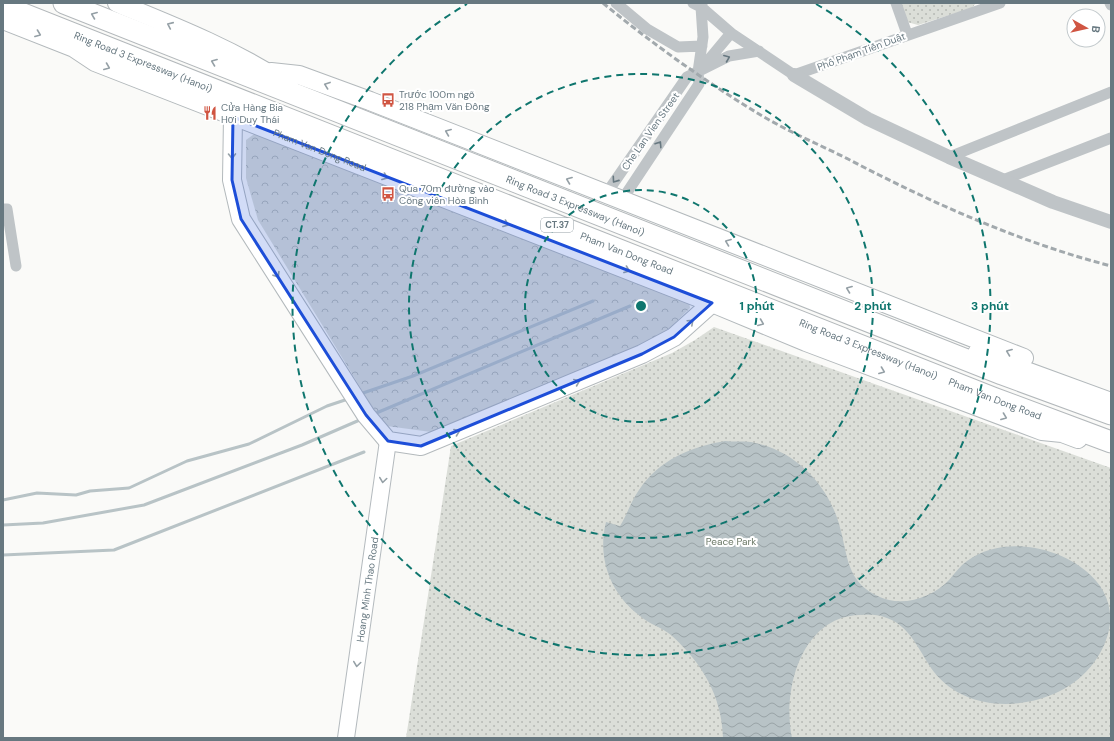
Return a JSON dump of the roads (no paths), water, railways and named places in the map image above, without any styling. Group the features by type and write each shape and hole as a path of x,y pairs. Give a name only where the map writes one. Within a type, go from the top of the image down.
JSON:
{"highway":[{"name":"Ring Road 3 Expressway (Hanoi)","path":"64,3 1002,374 1111,414"},
{"name":"Ring Road 3 Expressway (Hanoi)","path":"3,6 993,398 1111,442"}],"main road":[{"path":"117,3 168,24 268,72 294,89 824,298 1111,402"},
{"name":"Pham Van Dong Road","path":"3,20 74,48 95,62 232,117 712,303 806,342 1042,432 1062,433"},
{"name":"Pham Van Dong Road","path":"74,48 98,50 438,180 1046,420 1062,433 1111,452"},
{"path":"268,72 299,75 1111,392"},
{"path":"232,117 232,180 241,219 366,415 388,441 421,446 642,354 674,337 712,303"},
{"name":"Hoang Minh Thao Road","path":"346,738 388,441"}],"street":[{"path":"616,3 647,29 678,47 702,46"},
{"path":"896,3 907,34"},
{"name":"Phố Phạm Tiến Duật","path":"794,75 984,6 1000,3"},
{"path":"698,72 703,37 699,4"},
{"path":"699,4 731,33 794,75 868,119 949,157 1053,202 1111,222"},
{"name":"Che Lan Vien Street","path":"614,197 687,77 698,72 731,33"},
{"path":"698,72 730,56 759,51"},
{"name":"Che Lan Vien Street","path":"614,197 699,84 698,72"},
{"path":"949,157 1111,92"},
{"path":"1004,180 1111,138"},
{"path":"3,209 7,209 16,266"}],"water":[{"path":"725,441 751,442 765,446 779,451 803,467 813,477 830,502 836,515 850,566 855,576 862,586 874,594 889,600 905,601 922,598 937,590 967,561 981,553 996,548 1011,546 1028,547 1059,555 1073,562 1092,576 1105,594 1108,601 1110,624 1108,635 1099,655 1086,672 1069,686 1060,691 1028,702 1010,704 993,703 977,700 961,694 946,685 934,672 914,640 901,626 893,621 881,616 872,615 859,615 839,619 823,628 810,642 800,660 790,699 792,738 723,738 719,708 708,681 701,669 671,635 644,619 621,597 608,574 603,549 606,522 620,526 636,494 656,471 676,456 700,447"}],"waterway":[{"path":"360,394 413,376 593,301"},
{"path":"374,414 630,306"},
{"path":"3,500 37,493 76,495 90,491 129,488 187,461 249,444 327,406 348,399"},
{"path":"3,525 43,523 144,505 302,445 362,419"},
{"path":"3,555 114,550 364,452"}],"railway":[{"path":"603,3 699,75 739,102 780,126 912,191 976,220 1043,245 1111,266"}],"place":[{"name":"Trước 100m ngõ 218 Phạm Văn Đồng","path":"388,100"},
{"name":"Cửa Hàng Bia Hơi Duy Thái","path":"210,113"},
{"name":"Qua 70m đường vào Công viên Hòa Bình","path":"388,194"}],"park label":[{"name":"Peace Park","path":"731,541"}]}
